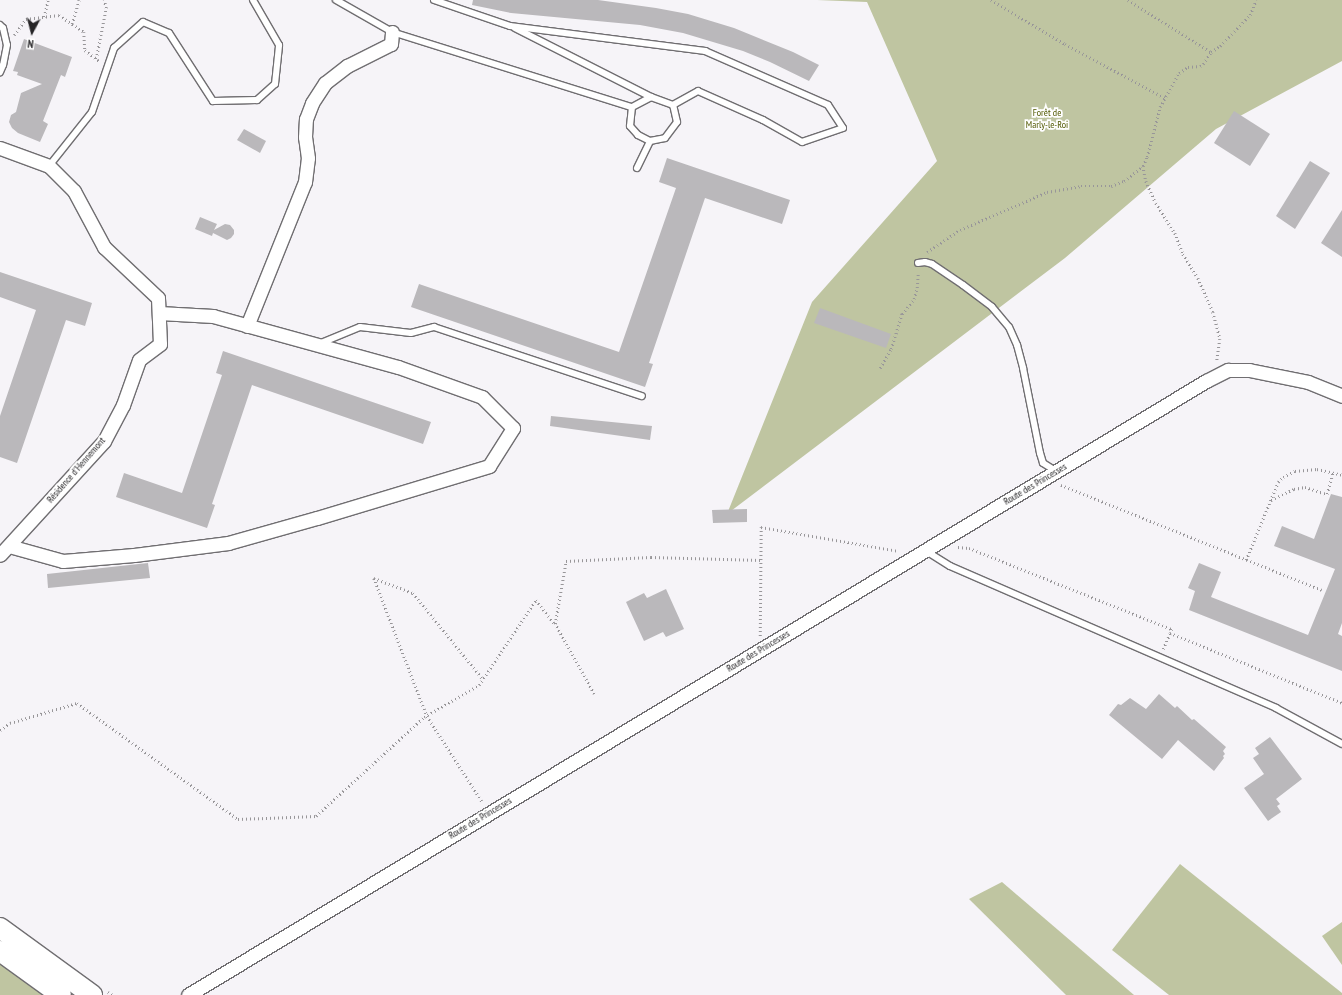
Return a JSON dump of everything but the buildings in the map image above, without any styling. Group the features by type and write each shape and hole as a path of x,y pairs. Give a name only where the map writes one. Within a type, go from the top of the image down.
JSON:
{"main road":[{"path":"0,928 92,995"},
{"path":"0,951 61,995"}],"street":[{"path":"247,326 305,182 308,158 305,137 306,119 312,103 325,83 346,66 391,44 392,32"},
{"name":"Résidence d'Hennemont","path":"0,148 49,166 74,191 104,247 158,298 160,344 139,360 123,405 104,440 5,551"},
{"path":"5,551 64,561 134,555 228,543 490,466 513,428 482,397 398,367 213,316 159,313"},
{"name":"Route des Princesses","path":"188,995 1214,377 1228,370 1249,370 1308,382 1342,396"}],"lane":[{"path":"49,166 92,112 114,48 143,22 169,33 213,101 257,100 275,84 279,45 253,0"},
{"path":"336,0 392,32 632,107 651,97"},
{"path":"434,0 510,26 651,97 673,105"},
{"path":"0,25 3,28 7,45 0,72"},
{"path":"510,26 705,51 828,105 843,128 802,142 763,120 698,90 673,105"},
{"path":"632,107 630,126 638,135 650,141 665,138 677,122 673,105"},
{"path":"637,168 650,141"},
{"path":"918,263 925,262 932,264 963,285 992,307 1009,327 1017,345 1023,368 1043,463 1056,471"},
{"path":"317,345 360,327 411,333 434,327 642,396"},
{"path":"926,550 950,566 1276,708 1342,744"}],"path":[{"path":"44,17 48,0"},
{"path":"72,24 79,0"},
{"path":"96,59 106,8 104,0"},
{"path":"991,0 1071,48 1165,98"},
{"path":"1128,0 1211,52"},
{"path":"1214,377 1220,338 1213,312 1198,278 1183,254 1175,233 1156,203 1146,181 1143,166 1160,108 1183,69 1204,63 1211,52 1220,46 1250,14 1256,0"},
{"path":"7,45 26,19 59,15 84,32 85,50 108,67"},
{"path":"880,368 891,349 902,314 914,299 917,288 918,263 926,253 960,230 1047,192 1081,186 1111,186 1124,181 1143,166"},
{"path":"1246,560 1278,482 1283,476 1295,471 1317,469 1342,475"},
{"path":"1271,500 1294,489 1305,487 1327,494 1333,472"},
{"path":"1060,484 1322,590"},
{"path":"759,650 762,527 926,550 969,548 1172,629 1159,657"},
{"path":"555,624 566,561 651,557 761,560"},
{"path":"483,678 413,593 374,578 427,716 489,813"},
{"path":"0,730 10,723 77,703 238,819 316,816 427,716 479,685 536,600 555,624 594,694"},
{"path":"1170,633 1342,703"}],"green space":[{"name":"Forêt de Marly-le-Roi","path":"817,0 1342,0 1342,61 1216,129 1065,258 727,514 812,302 937,161 867,2"},
{"path":"1180,864 1342,993 1342,995 1169,995 1112,950"},
{"path":"1002,882 1134,995 1066,995 969,899"},
{"path":"1342,922 1342,965 1322,936"},
{"path":"0,955 57,995 0,995"}]}
